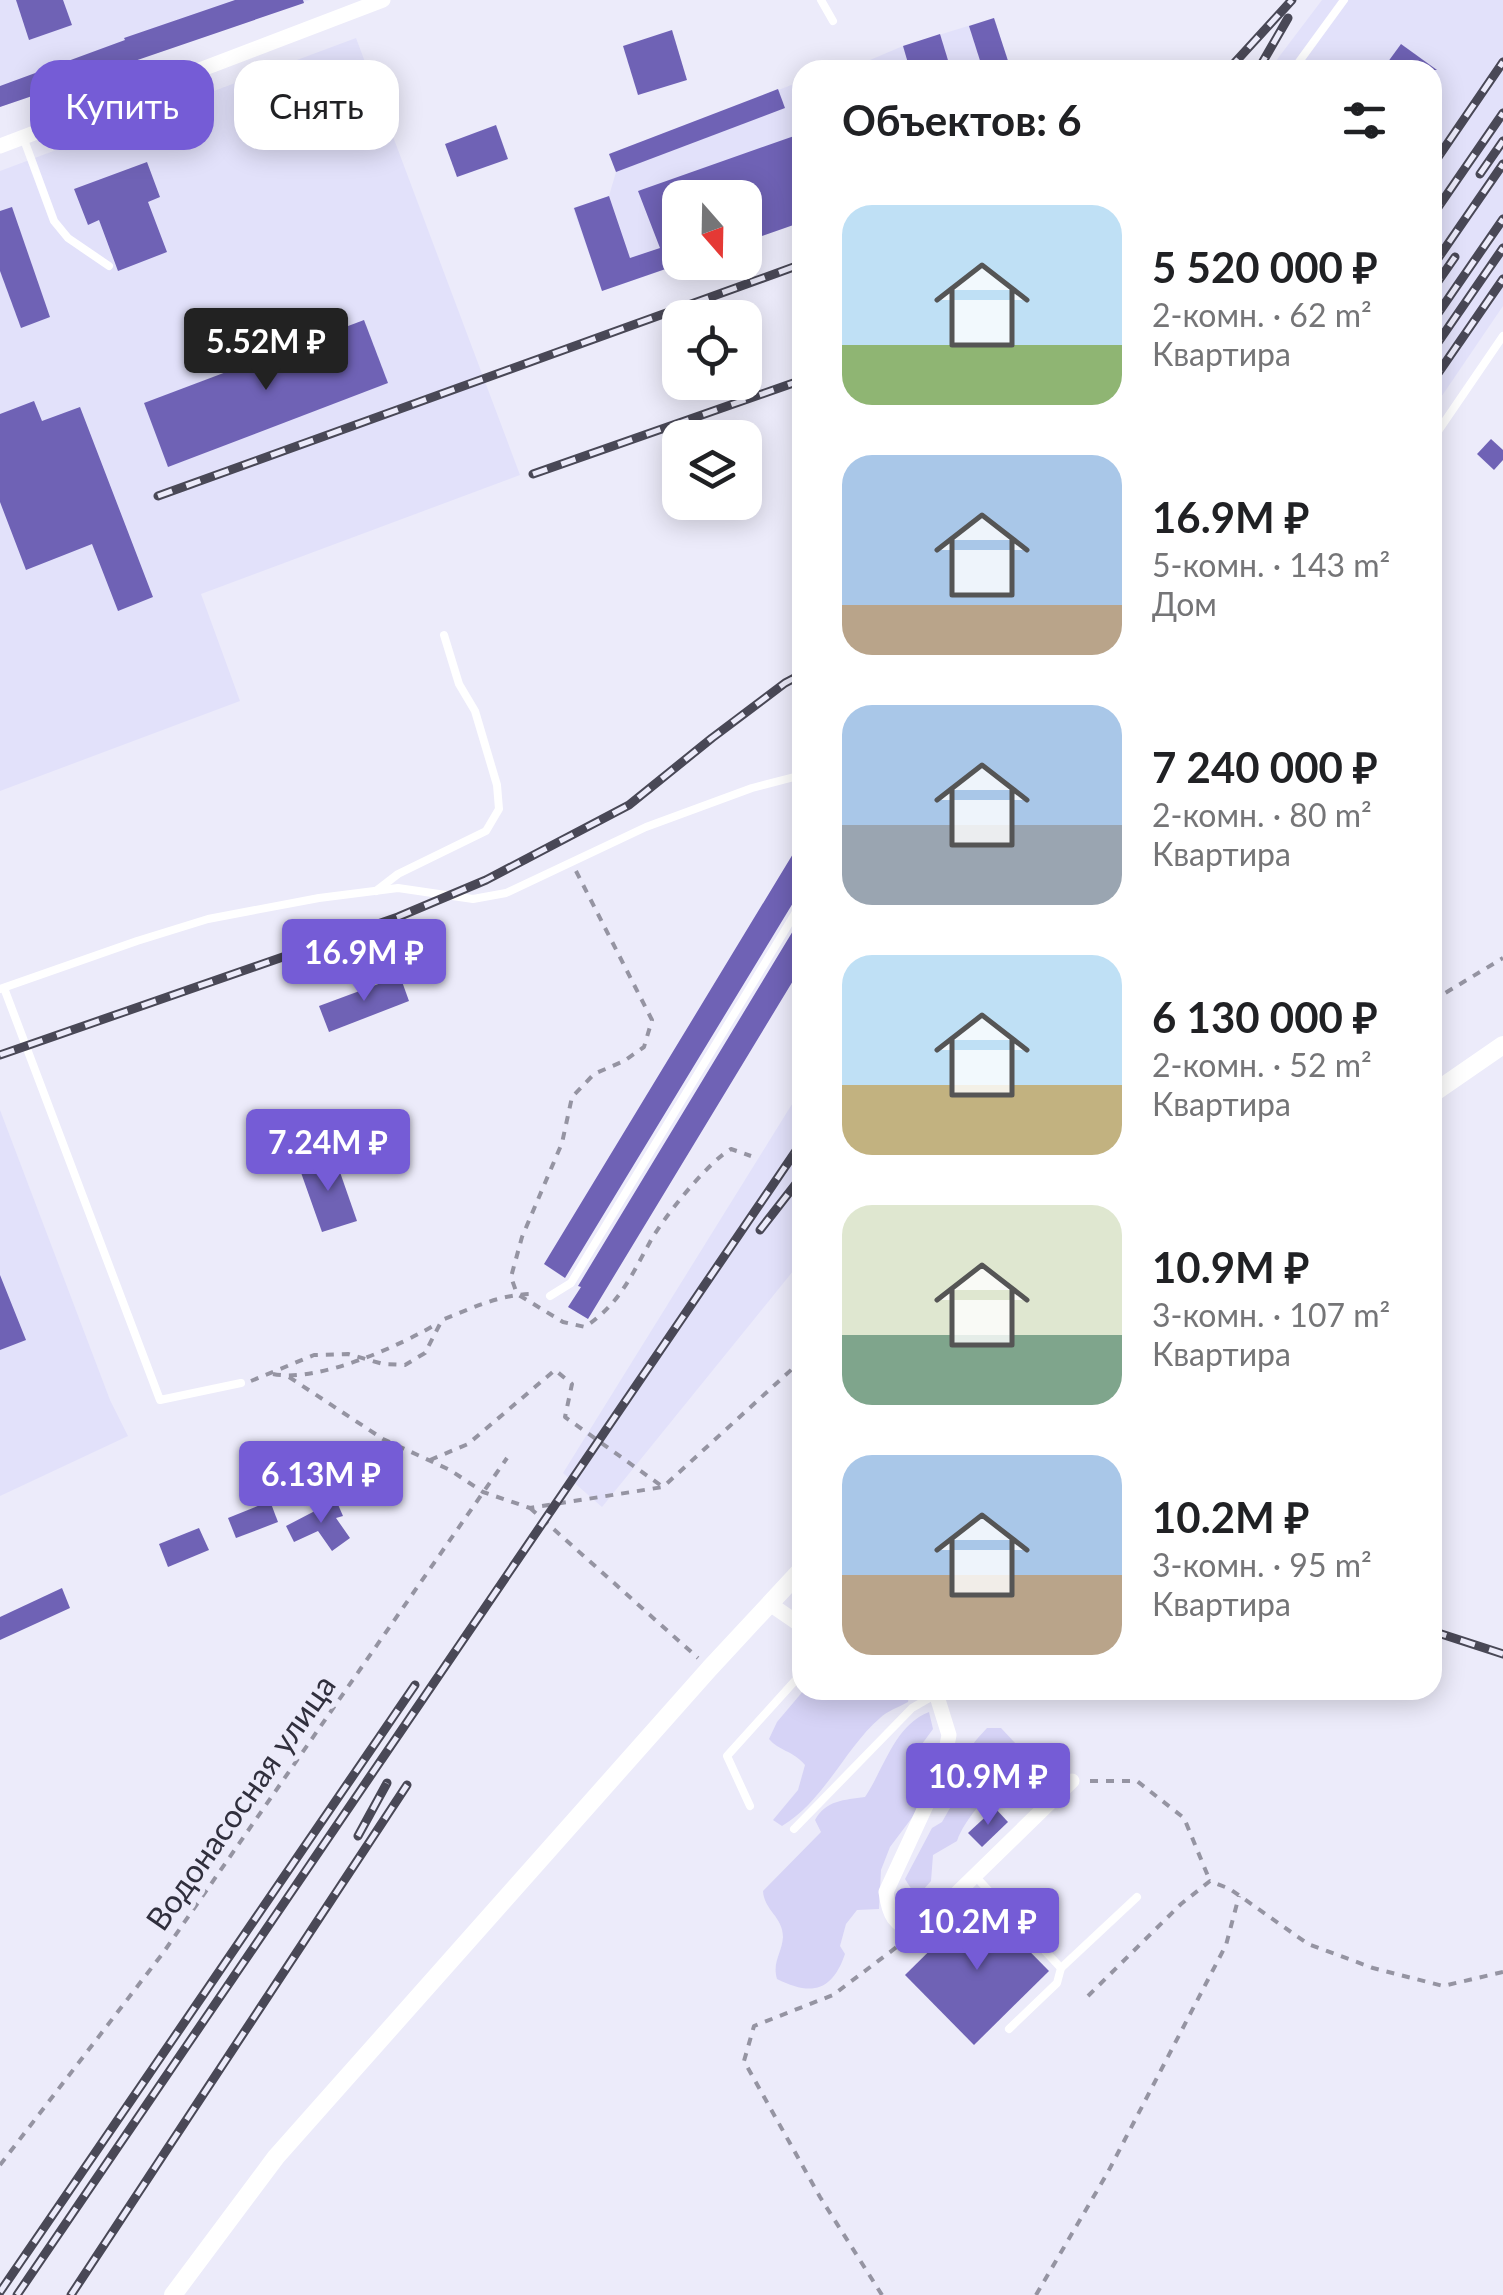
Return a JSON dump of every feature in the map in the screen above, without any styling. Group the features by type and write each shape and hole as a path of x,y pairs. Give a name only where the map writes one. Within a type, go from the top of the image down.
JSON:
{"street":[{"path":"0,146 383,0"},
{"path":"1442,1087 1503,1045"},
{"path":"174,2295 276,2156 792,1580"},
{"path":"770,1604 792,1619"},
{"path":"938,1700 949,1735 942,1771 886,1892 889,1913 900,1927 917,1932 1072,1781"}],"lane":[{"path":"821,0 833,21"},
{"path":"1300,60 1344,0"},
{"path":"23,137 54,221 68,238 109,266"},
{"path":"1442,425 1503,336"},
{"path":"376,891 398,874 486,831 499,809 475,712 459,684 444,635"},
{"path":"241,1383 160,1400 2,988 136,940 208,920 398,888 473,899 506,893 646,827 792,778"},
{"path":"550,1296 571,1283 792,918"},
{"path":"750,1806 727,1756 792,1684"},
{"path":"794,1829 924,1700"},
{"path":"975,1876 1062,1968"},
{"path":"1009,2029 1057,1984 1062,1968 1138,1897"}],"path":[{"path":"571,862 652,1020 644,1048 594,1074 572,1097 562,1144 522,1237 511,1277 518,1294 563,1322 585,1327 609,1311 652,1238 716,1158 731,1149 752,1156"},
{"path":"1442,994 1503,958"},
{"path":"289,1377 365,1358 477,1306 518,1294 550,1296"},
{"path":"241,1383 314,1356 348,1354 383,1364 406,1365 425,1353 442,1320"},
{"path":"530,1508 662,1487 792,1369"},
{"path":"429,1460 468,1444 555,1370 572,1384 564,1417 662,1487"},
{"path":"272,1374 289,1377 383,1439 483,1492 530,1508 710,1668"},
{"name":"Водонасосная улица","path":"0,2165 162,1954 507,1458"},
{"path":"1072,1781 1136,1781 1184,1818 1210,1882 1240,1896 1308,1944 1372,1968 1443,1986 1503,1972"},
{"path":"1088,1996 1181,1904 1210,1882"},
{"path":"1036,2295 1108,2172 1219,1960 1240,1896"},
{"path":"882,2295 820,2197 744,2061 754,2026 833,1995 917,1932"}],"shaded area":[{"path":"0,0 310,0 136,60 30,60 30,97 0,107"},
{"path":"1322,0 1503,0 1503,306 1442,396 1442,60 1277,60"},
{"path":"994,18 1008,60 870,60"},
{"path":"356,38 364,60 297,60"},
{"path":"234,84 234,150 398,150 520,475 201,594 240,701 0,791 0,171 56,150 214,150 214,91"},
{"path":"792,85 792,226 762,236 762,180 662,180 662,271 602,291 573,208 609,196 616,172 609,154"},
{"path":"792,1104 792,1272 602,1507 563,1473"},
{"path":"0,1110 110,1400 128,1436 0,1496"},
{"path":"796,1700 908,1700 868,1730 811,1802 782,1826 773,1820 798,1790 805,1765 769,1739"},
{"path":"929,1712 933,1729 922,1744 931,1769 914,1815 890,1847 881,1870 879,1909 857,1910 846,1924 840,1946 845,1954 827,1983 810,1989 777,1979 782,1930 763,1891 821,1832 815,1820 819,1813 836,1802 865,1797 899,1737 917,1718"},
{"path":"987,1728 1001,1728 1016,1744 1013,1757 957,1841 933,1855 931,1881 923,1890 912,1890 905,1879 932,1828 942,1822 950,1808 951,1797 968,1777 967,1756"}],"building":[{"path":"16,0 63,0 72,25 29,40"},
{"path":"235,0 304,3 137,60 71,60"},
{"path":"994,18 1008,60 980,60 969,26"},
{"path":"672,30 687,80 638,95 623,46"},
{"path":"940,34 948,60 907,60 903,46"},
{"path":"1401,44 1423,60 1389,60"},
{"path":"30,75 30,97 0,107 0,86"},
{"path":"778,89 785,108 616,172 609,154"},
{"path":"496,125 508,159 457,177 445,144"},
{"path":"792,137 792,226 762,236 762,180 669,180"},
{"path":"147,162 160,197 148,202 167,252 118,271 99,220 88,225 74,189"},
{"path":"662,183 662,270 602,291 574,208 609,196 630,258 660,248 638,191"},
{"path":"12,207 50,317 21,328 0,271 0,211"},
{"path":"364,320 388,383 168,467 144,403"},
{"path":"34,401 42,421 80,407 153,597 118,611 92,544 26,570 0,502 0,414"},
{"path":"1491,439 1503,450 1503,460 1494,470 1477,454"},
{"path":"792,855 792,905 565,1278 544,1264"},
{"path":"792,933 792,982 588,1319 568,1307 581,1287 578,1286"},
{"path":"400,976 409,1001 329,1032 319,1006"},
{"path":"334,1155 357,1221 322,1232 299,1167"},
{"path":"0,1275 26,1340 0,1350"},
{"path":"336,1500 343,1516 336,1518 350,1538 332,1551 318,1531 294,1542 286,1526"},
{"path":"270,1501 278,1522 236,1538 228,1518"},
{"path":"199,1528 209,1550 168,1567 159,1544"},
{"path":"62,1588 70,1608 0,1640 0,1617"},
{"path":"995,1808 1008,1822 982,1847 968,1833"},
{"path":"980,1901 1049,1971 974,2045 905,1975"}],"railway":[{"path":"1237,60 1292,0"},
{"path":"1264,60 1288,18"},
{"path":"1442,151 1503,62"},
{"path":"1442,201 1503,113"},
{"path":"1480,174 1503,141"},
{"path":"1442,252 1503,164"},
{"path":"1442,307 1503,219"},
{"path":"1442,336 1503,248"},
{"path":"1442,276 1455,257"},
{"path":"158,496 792,268"},
{"path":"1442,367 1503,279"},
{"path":"533,474 792,383"},
{"path":"0,1055 398,917 486,880 629,805 792,679"},
{"path":"17,2295 792,1157"},
{"path":"760,1230 792,1189"},
{"path":"1442,1634 1503,1654"},
{"path":"0,2292 415,1685"},
{"path":"358,1836 387,1783"},
{"path":"71,2295 407,1785"}]}
